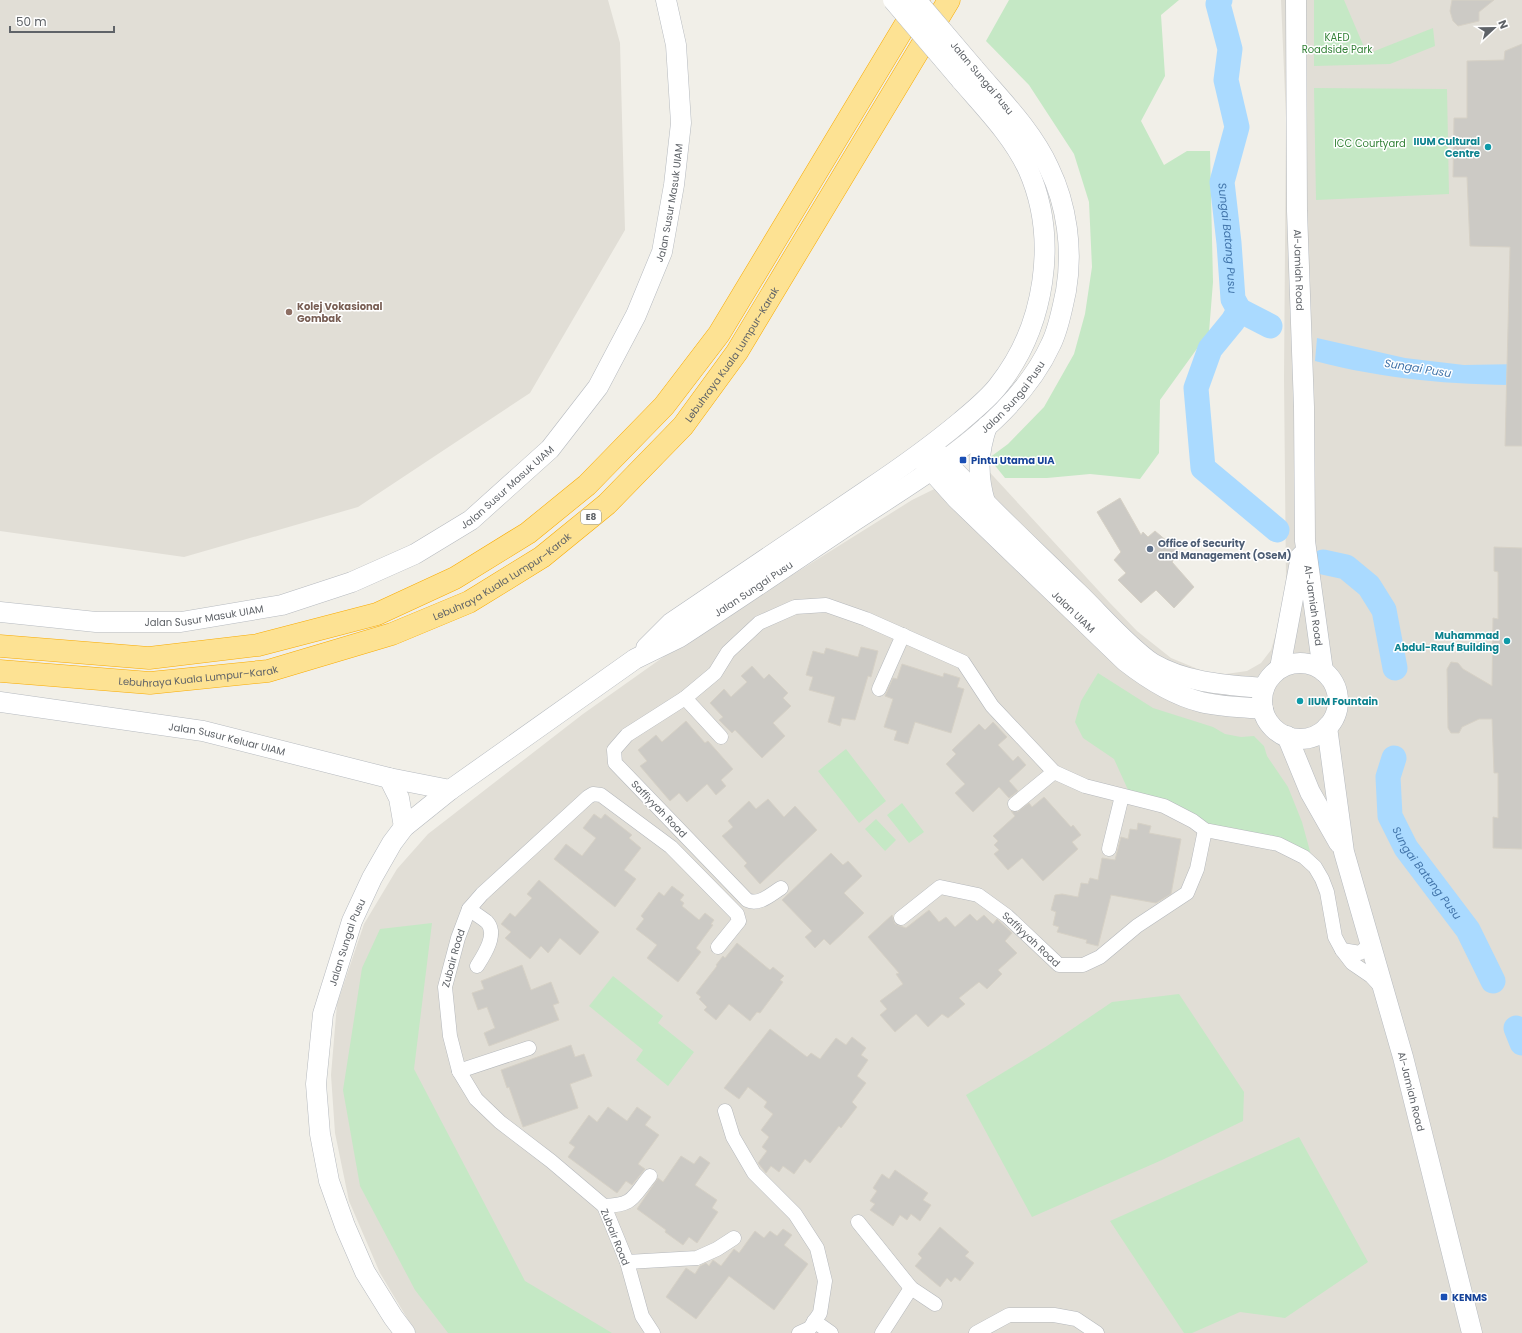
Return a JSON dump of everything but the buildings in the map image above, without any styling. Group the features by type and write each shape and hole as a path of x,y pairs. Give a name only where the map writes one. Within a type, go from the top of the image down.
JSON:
{"highway":[{"name":"Lebuhraya Kuala Lumpur–Karak","path":"0,646 149,658 258,645 378,614 455,578 528,533 587,485 664,406 719,334 919,0"},
{"name":"Lebuhraya Kuala Lumpur–Karak","path":"0,671 150,683 268,671 392,634 469,602 542,557 607,504 688,420 737,352 949,0"}],"main road":[{"name":"Jalan Susur Masuk UIAM","path":"0,612 96,622 181,622 282,605 352,582 415,554 471,520 550,450 598,387 636,315 662,252 674,185 682,123 676,45 666,0"},
{"name":"Jalan Sungai Pusu","path":"405,1333 393,1317 365,1272 344,1226 329,1181 320,1134 316,1084 323,1014 352,921 372,878 392,843 404,827 450,790 635,659 680,637 938,466 1014,402 1041,364 1052,343 1059,323 1067,281 1069,242 1059,196 1050,170 1039,147 893,0"},
{"name":"Jalan Sungai Pusu","path":"635,659 671,623 925,451 974,410 997,388 1019,355 1026,340 1033,321 1042,281 1044,239 1036,190 1027,168 1011,139 916,0"},
{"name":"Al-Jamiah Road","path":"1263,709 1269,723 1280,733 1297,738 1308,738 1318,734 1326,727 1335,714 1337,696 1330,678 1323,671 1304,540 1304,406 1297,211 1296,0"},
{"path":"985,502 980,487 979,464 982,440 987,426"},
{"name":"Jalan UIAM","path":"925,451 938,466 957,499 1074,601 1153,663 1187,678 1206,683 1264,688"},
{"name":"Jalan UIAM","path":"938,466 985,502 1074,601 1125,661 1158,684 1202,703 1263,709"},
{"path":"907,486 933,488 957,499"},
{"name":"Al-Jamiah Road","path":"1280,668 1304,540"},
{"path":"1263,709 1262,699 1264,688 1270,677 1280,668 1290,664 1302,663 1313,665 1323,671"},
{"name":"Jalan Susur Keluar UIAM","path":"0,702 203,731 389,778 450,790"},
{"name":"Al-Jamiah Road","path":"1326,727 1344,852 1369,945 1403,1057 1472,1333"},
{"name":"Al-Jamiah Road","path":"1287,736 1310,792 1344,852"},
{"path":"389,778 399,798 404,827"}],"street":[{"name":"Saffiyyah Road","path":"781,888 759,902 752,903 747,900 615,763 614,750 627,735 686,698 715,673 728,652 760,623 795,607 826,605 866,619 963,662 992,706 1054,772 1085,786 1164,806 1193,821 1205,830 1278,844 1304,857 1315,867 1322,879 1327,892 1335,937 1342,950 1352,963 1371,976 1383,990"},
{"path":"879,689 903,635"},
{"path":"686,698 721,737"},
{"path":"1015,804 1054,772"},
{"name":"Zubair Road","path":"653,1333 642,1316 627,1262 604,1206 551,1161 500,1122 476,1099 459,1071 450,1036 445,987 458,938 469,909 482,894 593,794 601,795 671,847 737,914 739,921 718,947"},
{"path":"1109,849 1122,796"},
{"name":"Saffiyyah Road","path":"901,918 940,887 978,895 1007,916 1059,966 1083,965 1100,957 1137,926 1187,893 1197,869 1205,830"},
{"path":"469,909 488,923 491,930 490,939 485,953 477,966"},
{"path":"1342,950 1360,953 1369,945"},
{"path":"459,1071 529,1048"},
{"path":"725,1111 733,1137 754,1173 795,1214 817,1248 825,1281 820,1313 810,1328 799,1333"},
{"path":"604,1206 628,1203 650,1176"},
{"path":"858,1222 911,1288 935,1304"},
{"path":"627,1262 697,1258 717,1249 734,1238"},
{"path":"882,1333 911,1288"},
{"path":"976,1333 1009,1315 1054,1315 1076,1319 1097,1333"},
{"path":"814,1321 831,1333"}],"shaded area":[{"name":"Kolej Vokasional Gombak","path":"0,0 608,0 620,43 625,230 530,393 358,507 184,557 0,531"},
{"path":"1281,0 1522,0 1522,1333 416,1333 380,1273 349,1201 335,1133 331,1075 337,1004 364,924 397,869 428,834 583,714 676,648 912,500 983,465 1137,631 1171,658 1205,672 1226,674 1247,671 1261,663 1271,650 1282,612 1286,580 1284,379 1286,118"}],"green space":[{"path":"1009,0 1179,0 1161,15 1165,76 1141,121 1164,165 1187,151 1210,151 1213,282 1209,332 1160,400 1159,453 1140,479 1090,474 1047,478 1005,478 989,458 1008,444 1044,407 1074,354 1085,314 1092,267 1089,202 1074,154 1029,85 986,41"},
{"name":"KAED Roadside Park","path":"1314,0 1344,0 1367,54 1433,28 1435,46 1390,64 1314,66"},
{"name":"ICC Courtyard","path":"1314,88 1447,89 1449,194 1316,200"},
{"path":"1098,673 1153,708 1213,727 1225,734 1241,737 1254,736 1264,746 1267,756 1288,787 1302,822 1311,855 1284,839 1229,827 1208,826 1129,792 1114,759 1083,738 1075,722 1081,701"},
{"path":"846,749 886,801 859,823 818,771"},
{"path":"902,803 924,832 909,843 887,815"},
{"path":"876,819 896,840 885,851 865,829"},
{"path":"432,923 414,1069 525,1281 612,1333 448,1333 415,1290 360,1186 343,1090 362,968 380,929"},
{"path":"613,976 663,1016 658,1023 694,1052 668,1086 636,1060 643,1050 589,1006"},
{"path":"1179,994 1244,1092 1243,1121 1162,1160 1032,1217 966,1095 1047,1046 1112,1002"},
{"path":"1299,1137 1368,1262 1285,1318 1240,1312 1192,1333 1184,1333 1110,1221"}],"water":[{"path":"1317,338 1405,358 1464,365 1522,364 1522,385 1470,384 1418,380 1392,377 1341,367 1315,361"}],"waterway":[{"name":"Sungai Batang Pusu","path":"1220,0 1218,4 1230,49 1226,80 1237,127 1222,182 1229,243 1233,299 1239,310 1233,321 1210,349 1196,388 1203,468 1277,530"},
{"name":"Sungai Pusu","path":"1239,310 1270,326"},
{"name":"Sungai Batang Pusu","path":"1323,562 1346,567 1369,586 1384,610 1395,668"},
{"name":"Sungai Batang Pusu","path":"1394,758 1388,777 1390,816 1406,848 1468,930 1493,981"},
{"name":"Sungai Batang Pusu","path":"1516,1028 1522,1043"}],"place":[{"name":"IIUM Cultural Centre","path":"1488,147"},
{"name":"Kolej Vokasional Gombak","path":"289,312"},
{"name":"Pintu Utama UIA","path":"963,460"},
{"name":"Office of Security and Management (OSeM)","path":"1150,549"},
{"name":"Muhammad Abdul-Rauf Building","path":"1507,641"},
{"name":"IIUM Fountain","path":"1300,701"},
{"name":"KENMS","path":"1444,1297"}]}
